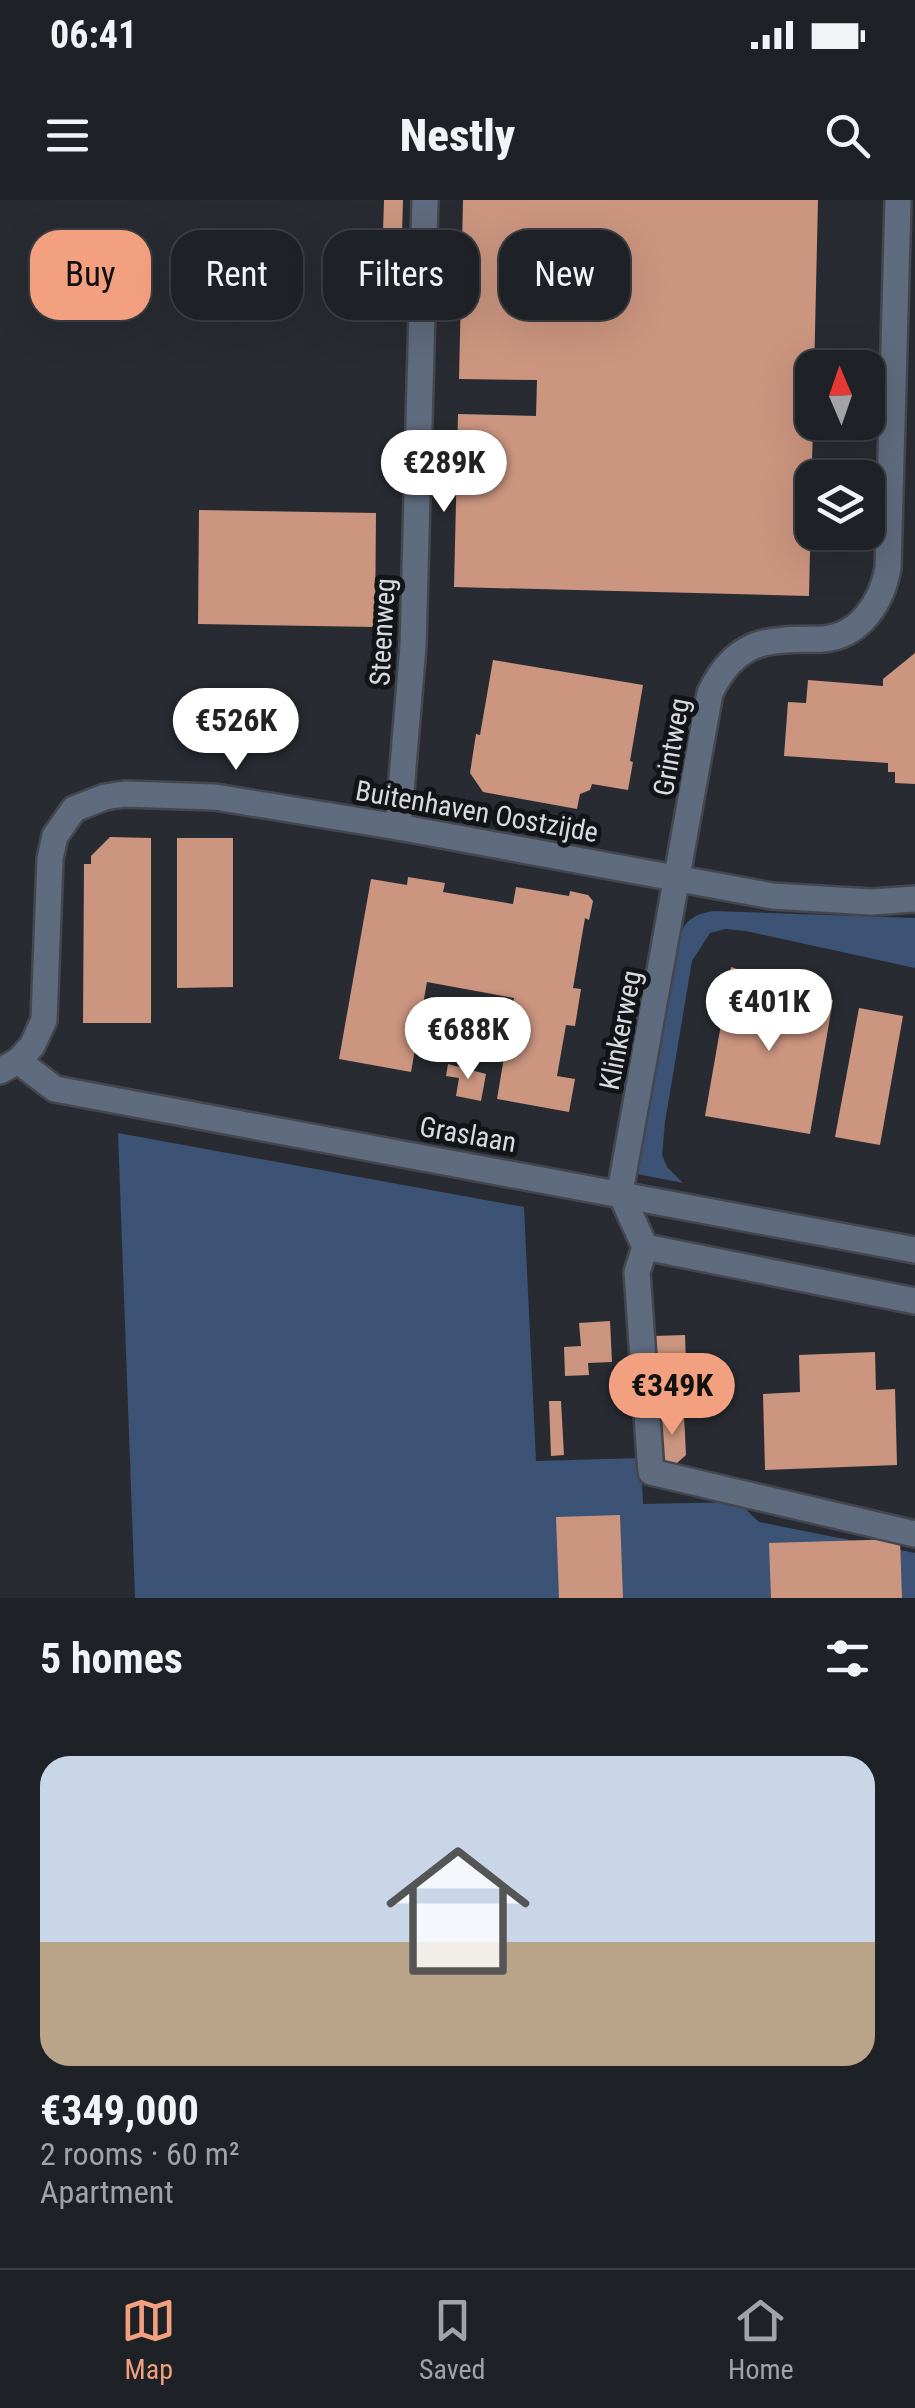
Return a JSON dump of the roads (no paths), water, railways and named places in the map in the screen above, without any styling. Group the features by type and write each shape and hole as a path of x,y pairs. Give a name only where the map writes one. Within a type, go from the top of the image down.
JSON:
{"street":[{"name":"Steenweg","path":"398,827 413,646 425,200"},
{"name":"Grintweg","path":"679,878 710,693 719,674 758,644 829,638 853,629 874,608 883,592 888,568 898,200"},
{"name":"Buitenhaven Oostzijde","path":"9,1066 32,1046 44,1020 50,859 55,836 74,810 105,797 124,794 215,798 398,827 772,896 872,902 915,899"},
{"name":"Klinkerweg","path":"620,1192 679,878"},
{"name":"Graslaan","path":"9,1066 56,1089 915,1250"},
{"path":"620,1192 645,1247 637,1272 650,1472 915,1534"},
{"path":"645,1247 915,1301"}]}
